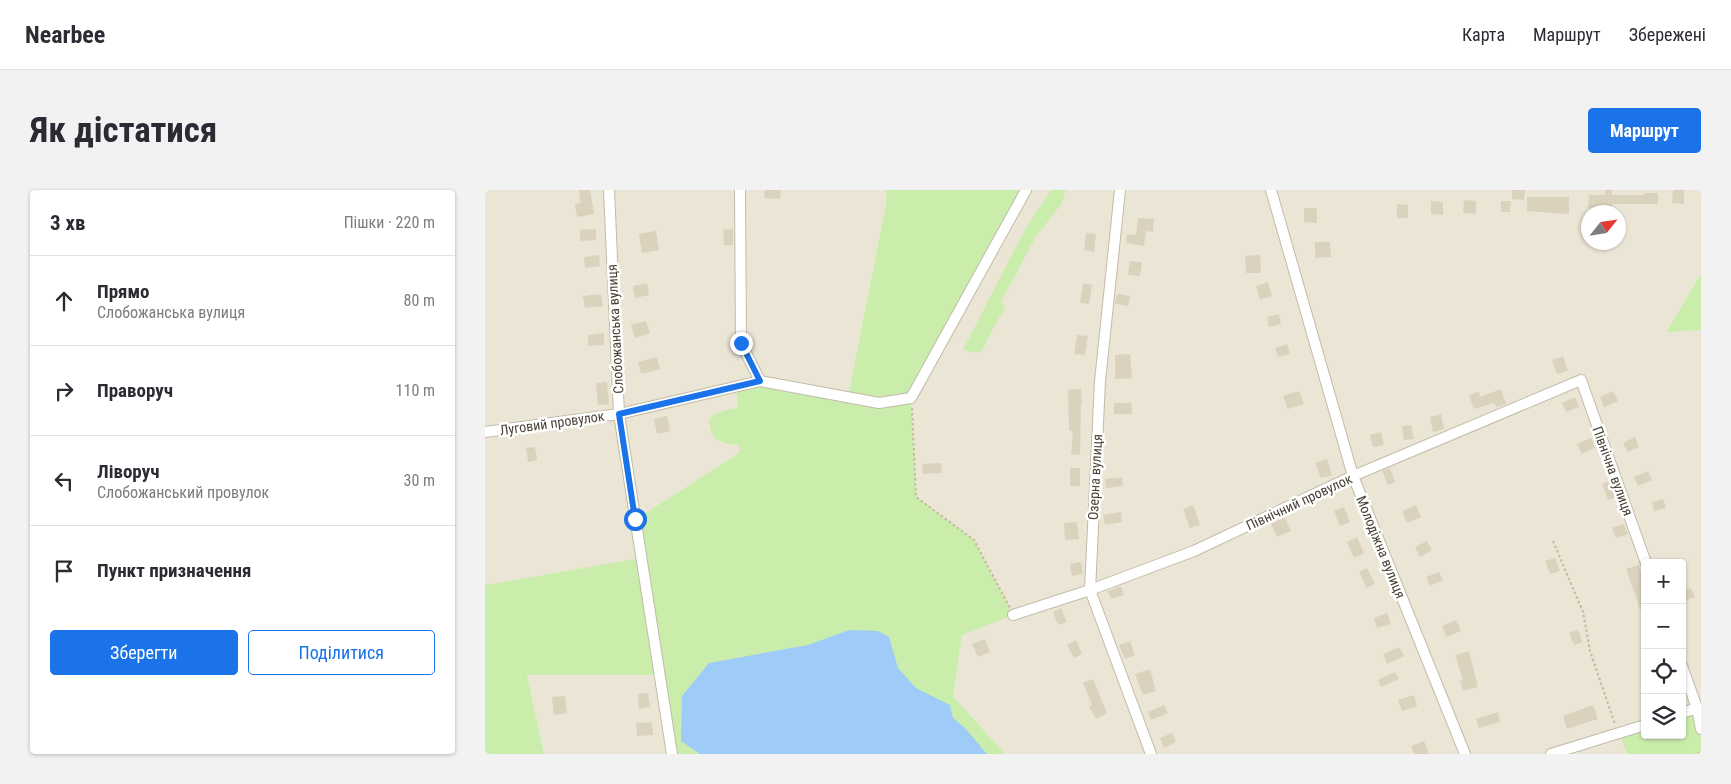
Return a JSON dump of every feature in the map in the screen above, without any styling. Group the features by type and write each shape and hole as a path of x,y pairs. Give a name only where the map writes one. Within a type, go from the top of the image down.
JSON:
{"street":[{"name":"Слобожанська вулиця","path":"609,190 619,414 672,754"},
{"path":"741,190 741,343 760,381 879,403 911,398 1026,190"},
{"name":"Озерна вулиця","path":"1121,190 1100,380 1089,590 1151,754"},
{"name":"Молодіжна вулиця","path":"1271,190 1353,476 1465,754"},
{"name":"Північний провулок","path":"1013,614 1089,590 1194,551 1353,476 1581,380"},
{"name":"Північна вулиця","path":"1581,380 1645,559"},
{"name":"Луговий провулок","path":"485,432 619,414 760,381"},
{"path":"1686,677 1697,708 1701,729"},
{"path":"1686,712 1697,708"},
{"path":"1551,754 1641,726"}],"path":[{"path":"911,398 917,497 974,540 1013,614"},
{"path":"1553,541 1583,612 1590,651 1619,733"},
{"path":"1698,754 1701,750"}],"shaded area":[{"path":"485,190 885,190 887,199 848,397 739,453 636,519 642,558 485,585"},
{"path":"1026,190 1701,190 1701,274 1666,331 1701,330 1701,729 1686,716 1686,559 1641,559 1641,726 1619,733 1627,754 1005,754 953,696 962,635 1013,615 974,540 916,497 911,398"},
{"path":"527,675 660,675 672,754 544,754"}],"green space":[{"path":"885,190 1026,190 911,398 916,497 974,540 1013,615 962,635 953,696 1005,754 672,754 660,675 527,675 544,754 485,754 485,585 641,558 636,519 739,453 739,445 727,444 714,438 710,422 712,416 716,414 729,409 738,409 737,387 760,381 848,397 887,199"},
{"path":"1051,190 1066,190 1062,203 1035,238 1001,302 1005,307 980,353 963,350 1024,231"},
{"path":"1701,274 1701,330 1666,332"},
{"path":"1697,708 1701,729 1701,754 1627,754 1619,733 1641,726 1641,739 1686,739 1686,712"}],"water":[{"path":"849,630 878,631 889,637 898,668 916,688 950,705 953,718 965,728 987,754 700,754 681,741 682,696 709,663 808,645"}],"building":[{"path":"579,190 590,190 594,214 577,217 575,204 580,203"},
{"path":"765,190 781,190 780,199 764,198"},
{"path":"1512,190 1525,190 1524,200 1512,199"},
{"path":"1605,190 1612,190 1612,195 1658,193 1658,204 1588,205 1589,195 1605,195"},
{"path":"1673,190 1684,190 1684,204 1672,203"},
{"path":"1527,197 1569,197 1569,214 1527,211"},
{"path":"1464,200 1476,201 1476,214 1463,213"},
{"path":"1431,201 1443,202 1443,215 1431,214"},
{"path":"1501,201 1511,201 1510,212 1501,212"},
{"path":"1397,204 1408,205 1408,218 1397,218"},
{"path":"1304,208 1317,208 1317,223 1304,222"},
{"path":"1138,218 1154,219 1153,232 1146,231 1144,246 1126,243 1127,234 1136,235"},
{"path":"596,229 596,240 580,241 580,230"},
{"path":"733,229 733,245 724,245 723,230"},
{"path":"656,231 659,250 642,253 639,234"},
{"path":"1086,233 1096,234 1094,252 1084,250"},
{"path":"1315,242 1330,242 1331,257 1315,258"},
{"path":"599,255 600,266 585,268 584,257"},
{"path":"1260,255 1261,273 1246,273 1245,256"},
{"path":"1130,261 1142,262 1140,276 1128,275"},
{"path":"1268,282 1272,296 1260,300 1256,286"},
{"path":"647,283 649,295 635,298 633,286"},
{"path":"1083,283 1092,285 1089,304 1080,303"},
{"path":"601,294 603,306 585,308 583,296"},
{"path":"1117,294 1130,296 1128,306 1115,304"},
{"path":"1279,314 1281,324 1269,327 1267,317"},
{"path":"646,321 650,333 635,338 631,325"},
{"path":"604,333 604,345 588,346 588,335"},
{"path":"1077,335 1088,336 1085,355 1074,354"},
{"path":"1287,344 1290,354 1278,357 1275,348"},
{"path":"1130,354 1132,378 1115,379 1115,355"},
{"path":"1563,356 1568,371 1557,374 1552,360"},
{"path":"657,357 660,369 641,374 638,362"},
{"path":"607,382 609,404 598,405 596,383"},
{"path":"1081,389 1080,455 1071,454 1073,431 1069,430 1068,390"},
{"path":"1501,389 1506,404 1496,407 1494,403 1474,409 1469,395 1479,392 1480,397"},
{"path":"1299,391 1304,404 1288,409 1283,396"},
{"path":"1613,391 1618,401 1604,407 1600,397"},
{"path":"1575,397 1579,407 1566,412 1562,403"},
{"path":"1114,403 1131,403 1132,414 1114,414"},
{"path":"1441,414 1444,429 1433,432 1430,417"},
{"path":"667,416 670,431 657,434 654,419"},
{"path":"1411,425 1414,439 1404,440 1402,426"},
{"path":"1381,432 1384,445 1373,447 1370,435"},
{"path":"1635,437 1639,447 1628,452 1623,443"},
{"path":"1591,438 1595,448 1582,454 1577,444"},
{"path":"535,447 537,460 528,462 526,448"},
{"path":"1327,459 1332,475 1321,478 1315,463"},
{"path":"941,463 942,473 923,474 922,464"},
{"path":"1070,468 1080,468 1080,486 1070,486"},
{"path":"1390,468 1395,482 1388,485 1382,471"},
{"path":"1648,471 1652,480 1638,486 1634,477"},
{"path":"1122,477 1123,486 1106,488 1105,479"},
{"path":"1610,481 1615,498 1608,500 1602,484"},
{"path":"1663,499 1666,508 1654,511 1652,502"},
{"path":"1193,505 1200,525 1190,528 1183,509"},
{"path":"1416,505 1421,517 1407,523 1402,511"},
{"path":"1344,507 1350,522 1340,526 1334,511"},
{"path":"1121,512 1122,522 1105,525 1103,515"},
{"path":"1285,518 1291,531 1277,537 1271,523"},
{"path":"1077,522 1079,539 1065,540 1064,523"},
{"path":"1624,524 1628,534 1616,538 1612,528"},
{"path":"1357,537 1364,553 1354,558 1347,542"},
{"path":"1427,541 1432,550 1420,557 1415,547"},
{"path":"1555,558 1560,571 1550,574 1545,561"},
{"path":"1081,562 1083,574 1072,576 1070,564"},
{"path":"1639,565 1641,573 1641,611 1626,569"},
{"path":"1367,568 1375,584 1367,588 1359,572"},
{"path":"1439,572 1443,580 1430,586 1426,577"},
{"path":"1121,586 1124,595 1111,599 1108,591"},
{"path":"1691,588 1695,597 1686,600 1686,590"},
{"path":"1061,608 1067,622 1058,625 1053,612"},
{"path":"1387,613 1391,624 1377,628 1374,618"},
{"path":"1456,620 1461,631 1446,637 1442,626"},
{"path":"1578,630 1583,642 1574,645 1569,633"},
{"path":"985,639 990,652 978,657 972,644"},
{"path":"1076,640 1082,654 1074,658 1067,645"},
{"path":"1130,641 1135,655 1125,659 1119,645"},
{"path":"1399,647 1404,656 1387,664 1383,654"},
{"path":"1469,651 1478,687 1463,691 1460,681 1463,680 1455,655"},
{"path":"1150,669 1156,691 1143,695 1135,674"},
{"path":"1395,672 1399,679 1381,687 1378,680"},
{"path":"1093,679 1107,713 1096,719 1089,706 1092,705 1083,683"},
{"path":"648,693 650,707 639,709 638,694"},
{"path":"1414,695 1417,706 1402,711 1398,700"},
{"path":"565,696 567,713 554,715 552,697"},
{"path":"1164,705 1168,713 1151,720 1148,712"},
{"path":"1593,705 1598,719 1567,729 1563,716"},
{"path":"1498,712 1500,722 1479,728 1476,719"},
{"path":"652,722 653,735 637,736 636,723"},
{"path":"1172,733 1176,742 1164,748 1160,738"},
{"path":"1424,741 1429,754 1414,754 1411,746"}],"route":[{"path":"635,519 619,414 760,381 741,343"}]}
